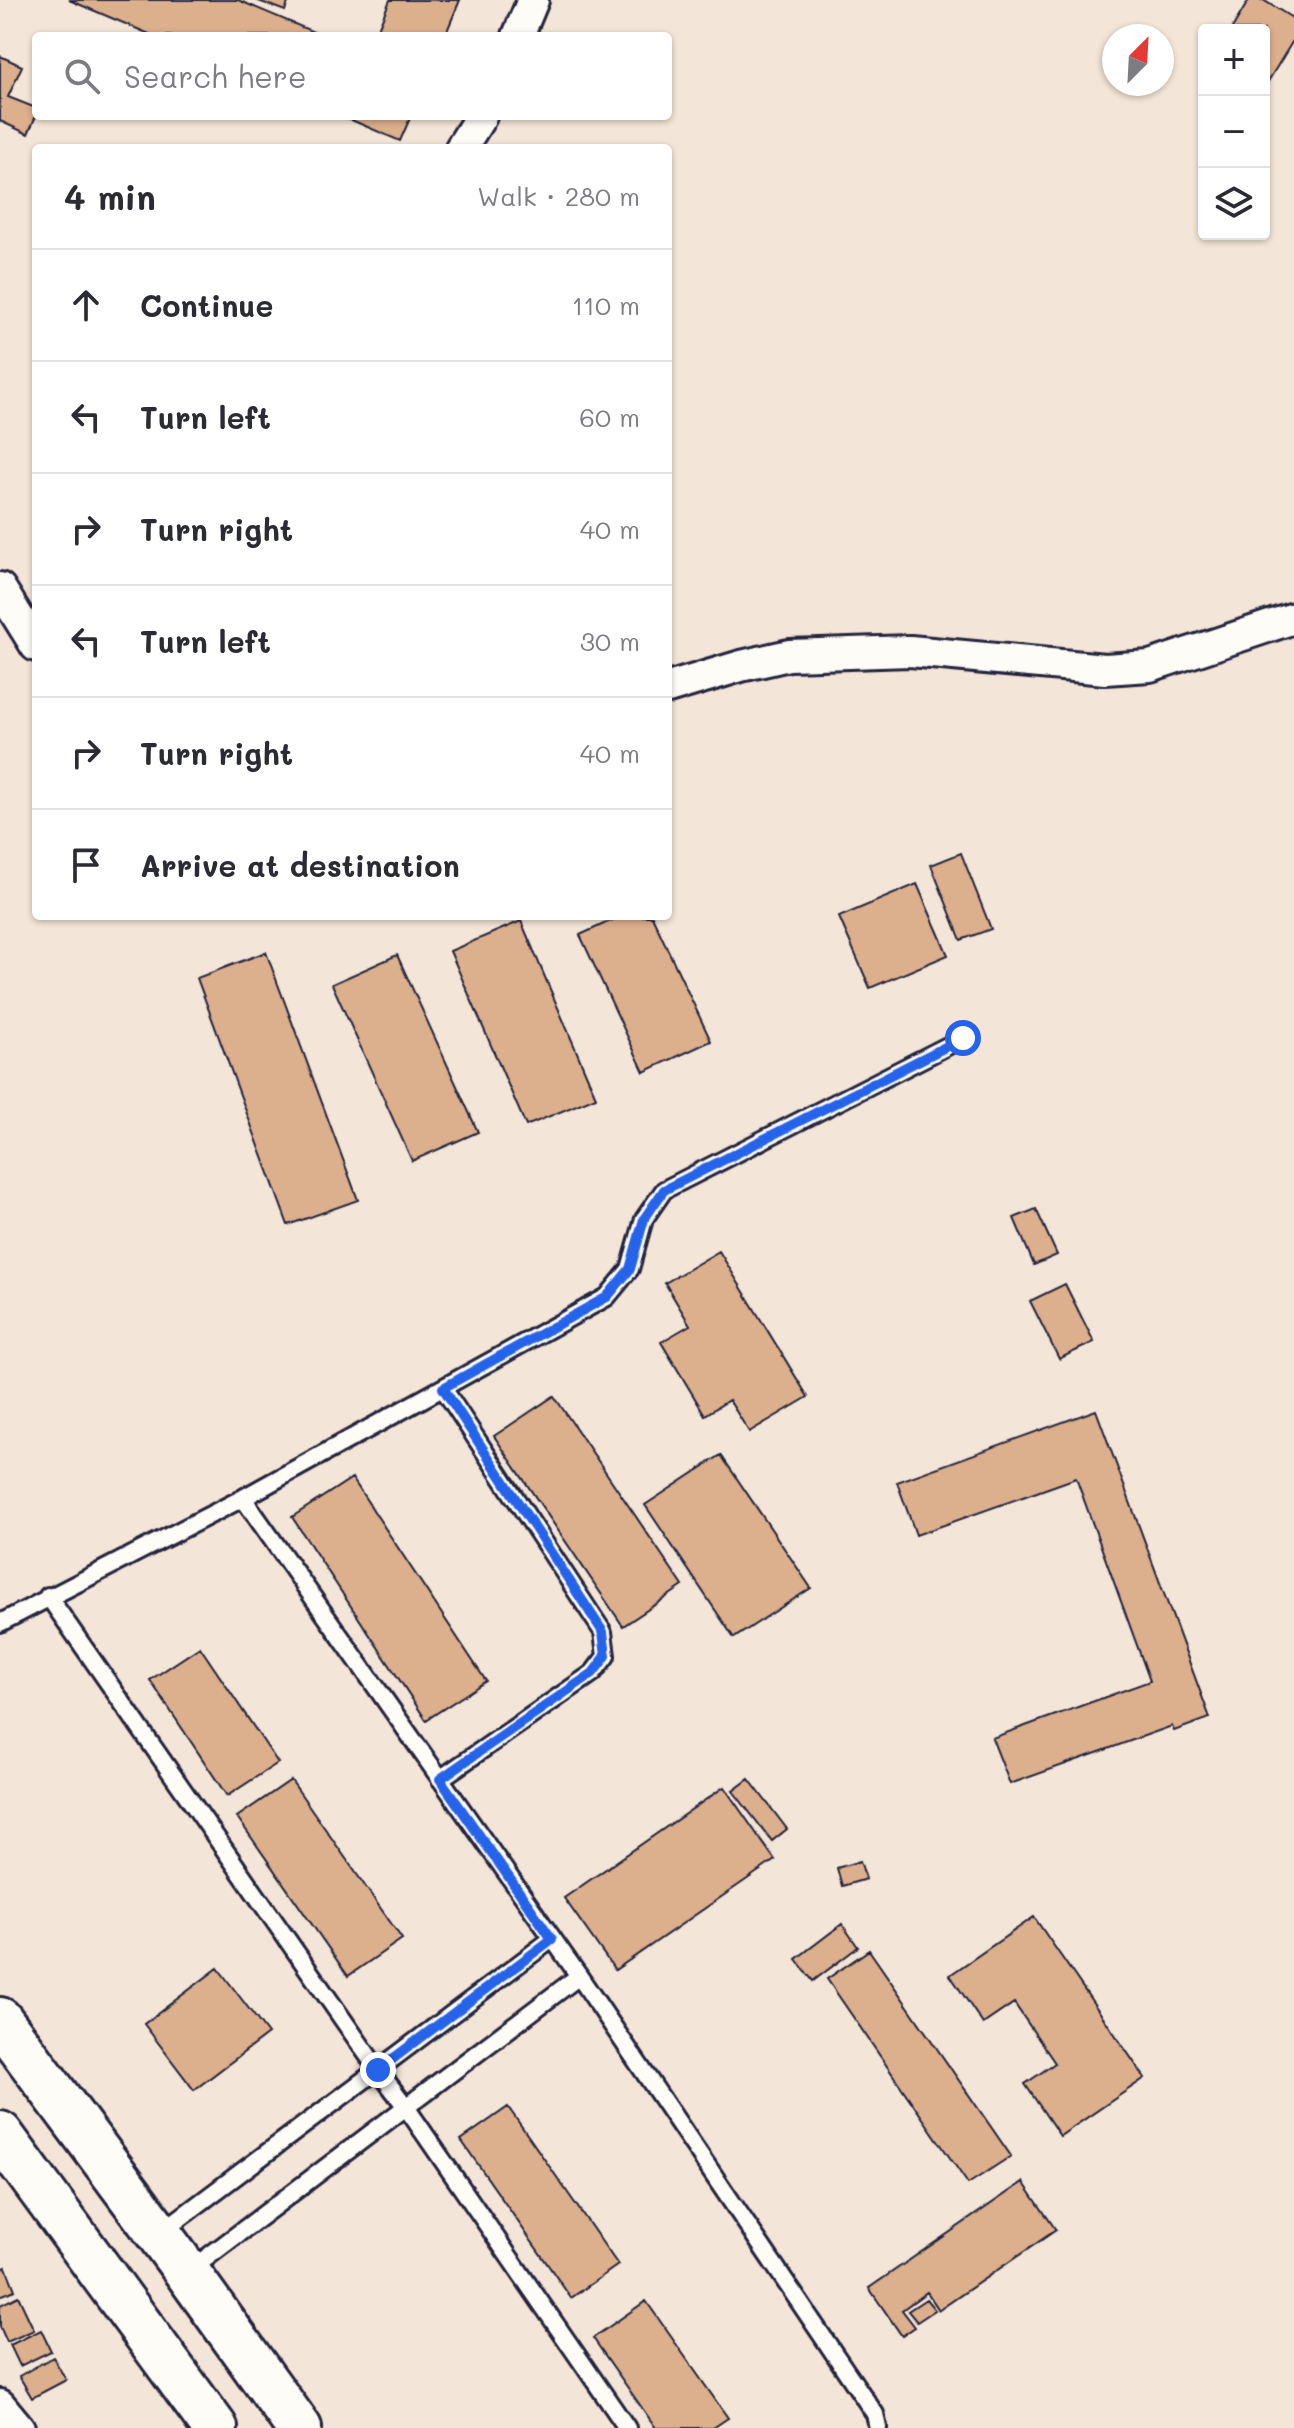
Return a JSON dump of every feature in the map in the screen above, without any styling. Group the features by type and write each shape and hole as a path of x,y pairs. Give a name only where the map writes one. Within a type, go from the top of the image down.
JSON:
{"main road":[{"path":"0,2020 299,2428"},
{"path":"0,2134 215,2428"}],"street":[{"path":"520,32 533,0"},
{"path":"464,144 478,120"},
{"path":"0,588 32,640"},
{"path":"672,687 789,655 910,651 1105,669 1150,666 1294,618"},
{"path":"0,2405 19,2428"}],"lane":[{"path":"0,1623 243,1498 607,1297 630,1269 644,1219 664,1190 963,1038"},
{"path":"440,1779 593,1673 606,1656 603,1632 443,1388"},
{"path":"243,1498 579,1976 875,2414 878,2428"},
{"path":"48,1596 627,2428"},
{"path":"159,2234 552,1939"},
{"path":"187,2272 579,1976"}],"building":[{"path":"69,0 238,0 314,32 145,32"},
{"path":"256,0 289,0 285,11"},
{"path":"390,0 460,0 447,32 377,32"},
{"path":"1249,0 1263,0 1294,19 1294,39 1270,78 1270,24 1235,24"},
{"path":"0,56 22,66 8,97 32,106 34,120 28,134 0,121"},
{"path":"351,120 409,120 400,141"},
{"path":"961,853 991,929 961,940 931,865"},
{"path":"917,884 948,955 870,988 839,917"},
{"path":"612,920 654,920 711,1041 644,1072 580,935"},
{"path":"521,921 596,1097 526,1126 450,951"},
{"path":"266,952 358,1200 288,1225 197,978"},
{"path":"397,955 478,1132 412,1161 332,984"},
{"path":"1036,1209 1057,1255 1034,1265 1014,1218"},
{"path":"719,1251 808,1397 749,1432 729,1400 705,1415 661,1342 690,1325 665,1283"},
{"path":"1065,1284 1094,1342 1059,1359 1030,1301"},
{"path":"554,1396 683,1586 623,1626 494,1436"},
{"path":"1096,1410 1210,1718 1174,1731 1172,1726 1010,1784 992,1738 1150,1681 1076,1478 916,1535 897,1482"},
{"path":"721,1455 811,1588 734,1638 645,1505"},
{"path":"352,1478 486,1681 426,1720 292,1517"},
{"path":"200,1647 278,1763 227,1796 150,1680"},
{"path":"749,1779 787,1829 772,1841 733,1791"},
{"path":"291,1780 402,1939 348,1976 237,1817"},
{"path":"724,1787 775,1860 615,1970 564,1898"},
{"path":"860,1861 866,1879 842,1886 837,1868"},
{"path":"1034,1917 1145,2078 1060,2136 1025,2084 1055,2063 1014,2003 983,2024 950,1975"},
{"path":"842,1924 858,1947 813,1981 796,1959"},
{"path":"869,1950 1011,2156 968,2184 827,1979"},
{"path":"218,1968 268,2034 194,2090 144,2024"},
{"path":"508,2107 618,2265 571,2298 461,2140"},
{"path":"1023,2182 1056,2230 939,2310 927,2292 902,2310 915,2327 902,2336 869,2288"},
{"path":"6,2267 15,2290 0,2296 0,2270"},
{"path":"18,2296 34,2330 7,2342 0,2327 0,2305"},
{"path":"926,2299 935,2310 917,2322 908,2311"},
{"path":"646,2301 728,2418 713,2428 656,2428 593,2338"},
{"path":"41,2330 51,2351 20,2366 10,2345"},
{"path":"53,2357 66,2380 32,2398 19,2376"}],"route":[{"path":"378,2070 552,1939 440,1779 593,1673 606,1656 603,1632 443,1388 607,1297 630,1269 644,1219 664,1190 963,1038"}]}
